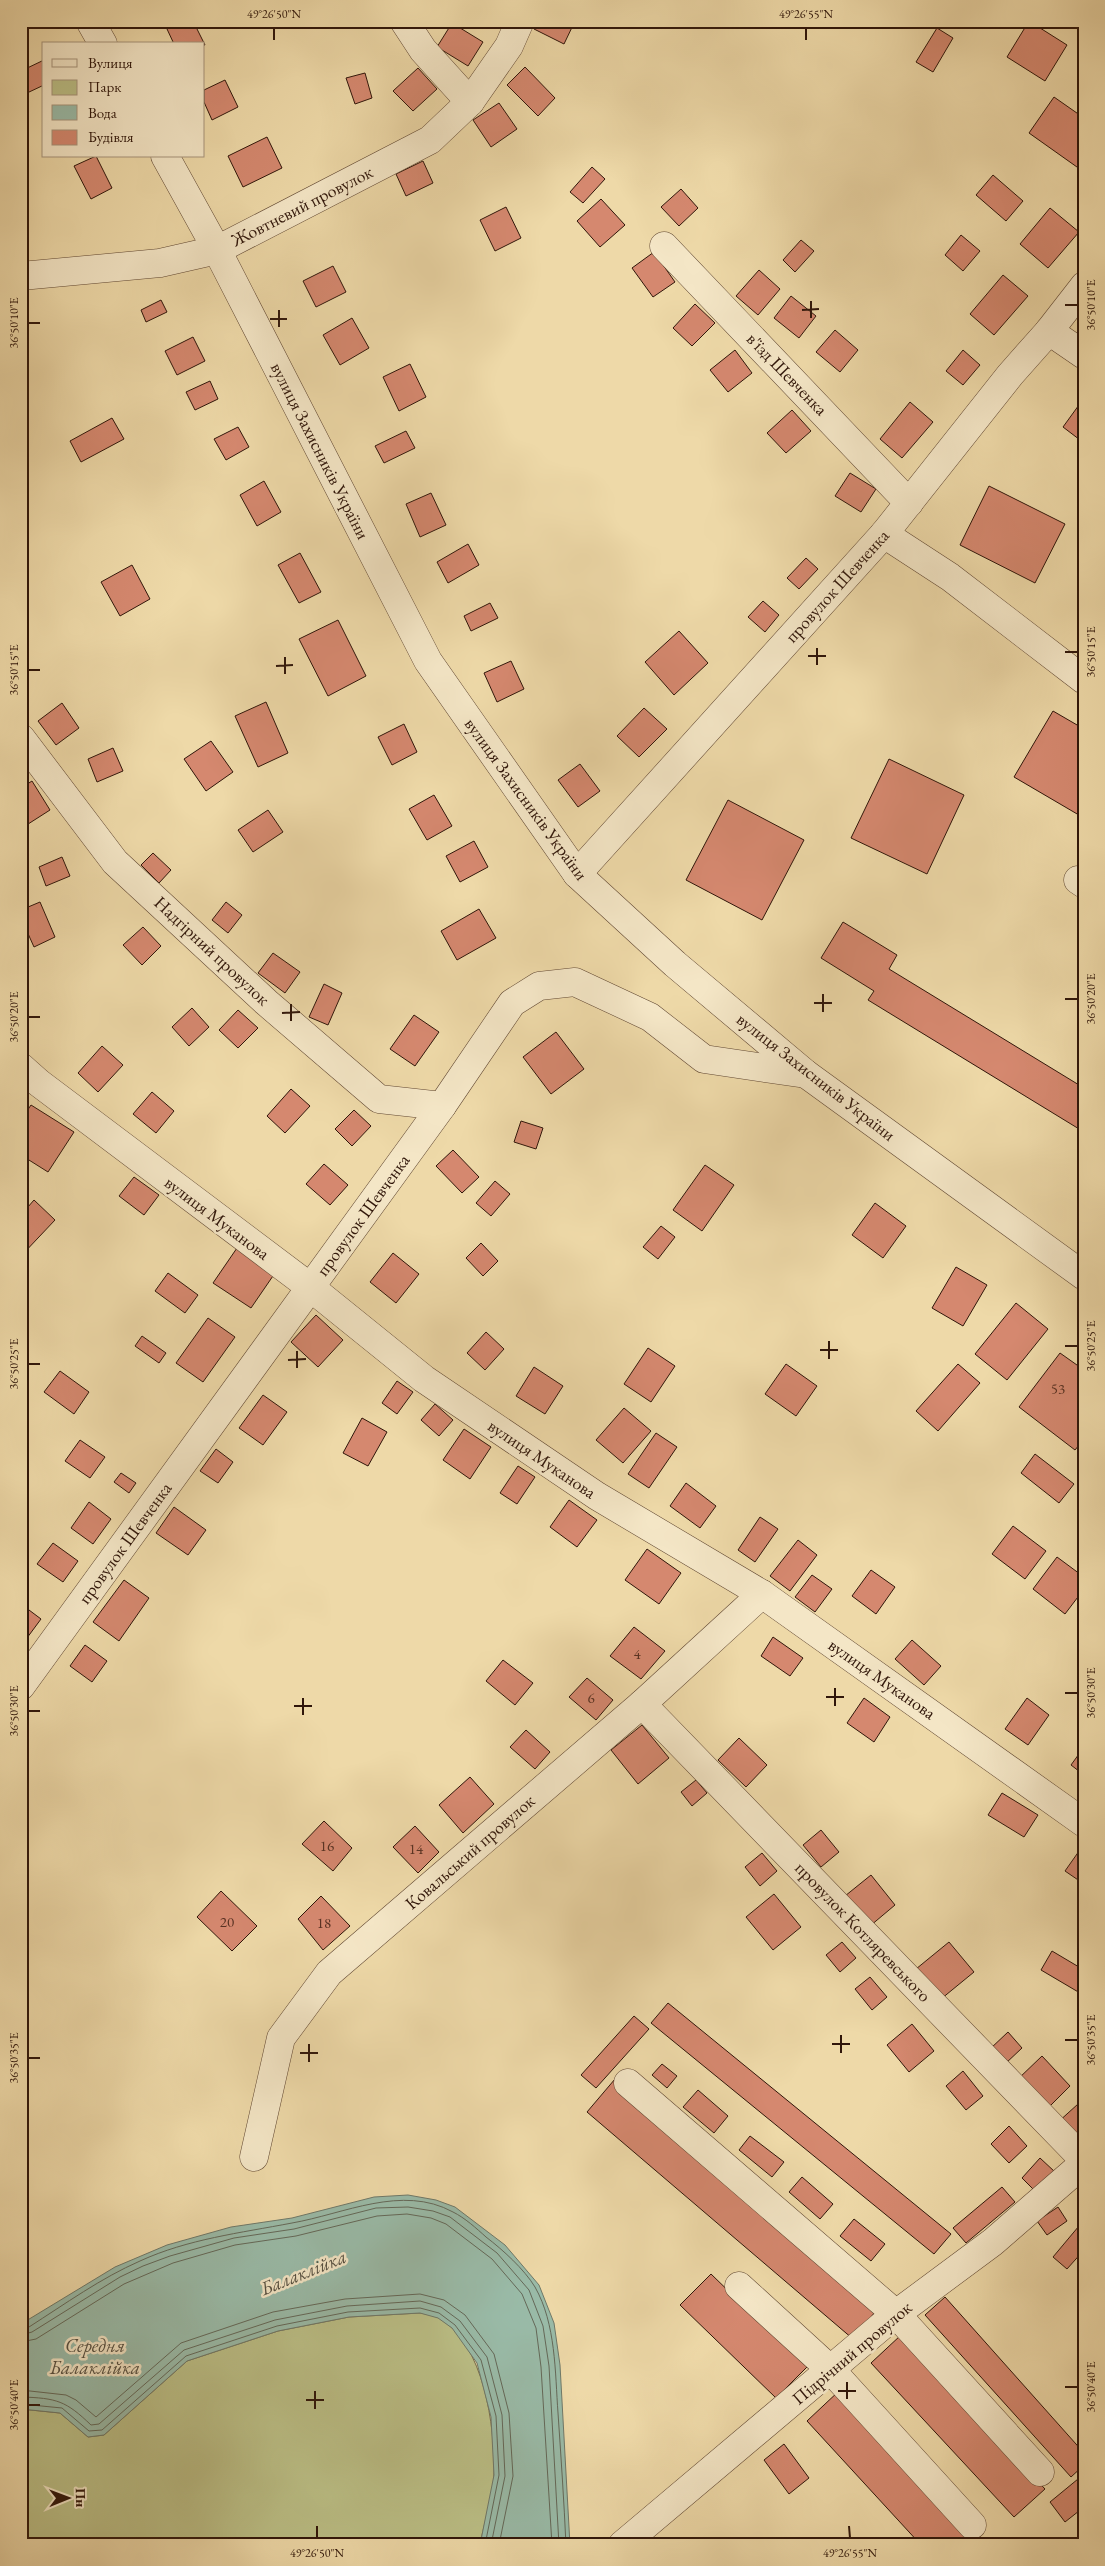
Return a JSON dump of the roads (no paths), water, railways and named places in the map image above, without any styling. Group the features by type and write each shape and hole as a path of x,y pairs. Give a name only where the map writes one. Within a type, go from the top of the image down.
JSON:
{"street":[{"path":"90,21 102,42"},
{"path":"404,21 423,50 470,102"},
{"name":"Жовтневий провулок","path":"21,276 160,263 217,250 430,140 470,102 509,46 520,21"},
{"name":"вулиця Захисників України","path":"166,158 217,250 428,661 577,874 675,964 806,1074 1084,1276"},
{"name":"в'їзд Шевченка","path":"664,246 910,503"},
{"name":"провулок Шевченка","path":"577,874 884,534 1010,375 1049,331 1084,286"},
{"path":"1049,331 1084,355"},
{"path":"884,534 950,577 1084,680"},
{"name":"Надгірний провулок","path":"21,738 115,862 266,1002 379,1099 442,1106"},
{"name":"провулок Шевченка","path":"21,1686 442,1106 512,1003 538,986 574,982 650,1017 704,1058 806,1074"},
{"name":"вулиця Муканова","path":"21,1067 39,1083 310,1287 424,1379 597,1496 762,1594 1084,1822"},
{"name":"Ковальський провулок","path":"254,2157 281,2038 329,1973 642,1704 762,1594"},
{"name":"провулок Котляревського","path":"642,1704 1084,2162"},
{"path":"628,2083 896,2314 1040,2472"},
{"name":"Підрічний провулок","path":"622,2545 896,2314 993,2242 1084,2162"},
{"path":"739,2286 831,2370 972,2525"}],"water":[{"name":"Середня Балаклійка","path":"408,2195 436,2200 455,2207 505,2245 539,2285 554,2323 560,2365 570,2545 480,2545 494,2475 491,2417 477,2363 452,2328 438,2318 420,2313 349,2317 278,2331 187,2361 104,2435 88,2437 60,2413 21,2409 21,2324 115,2267 167,2245 231,2227 292,2218 374,2197"}],"water label":[{"name":"Балаклійка","path":"303,2272"}]}
